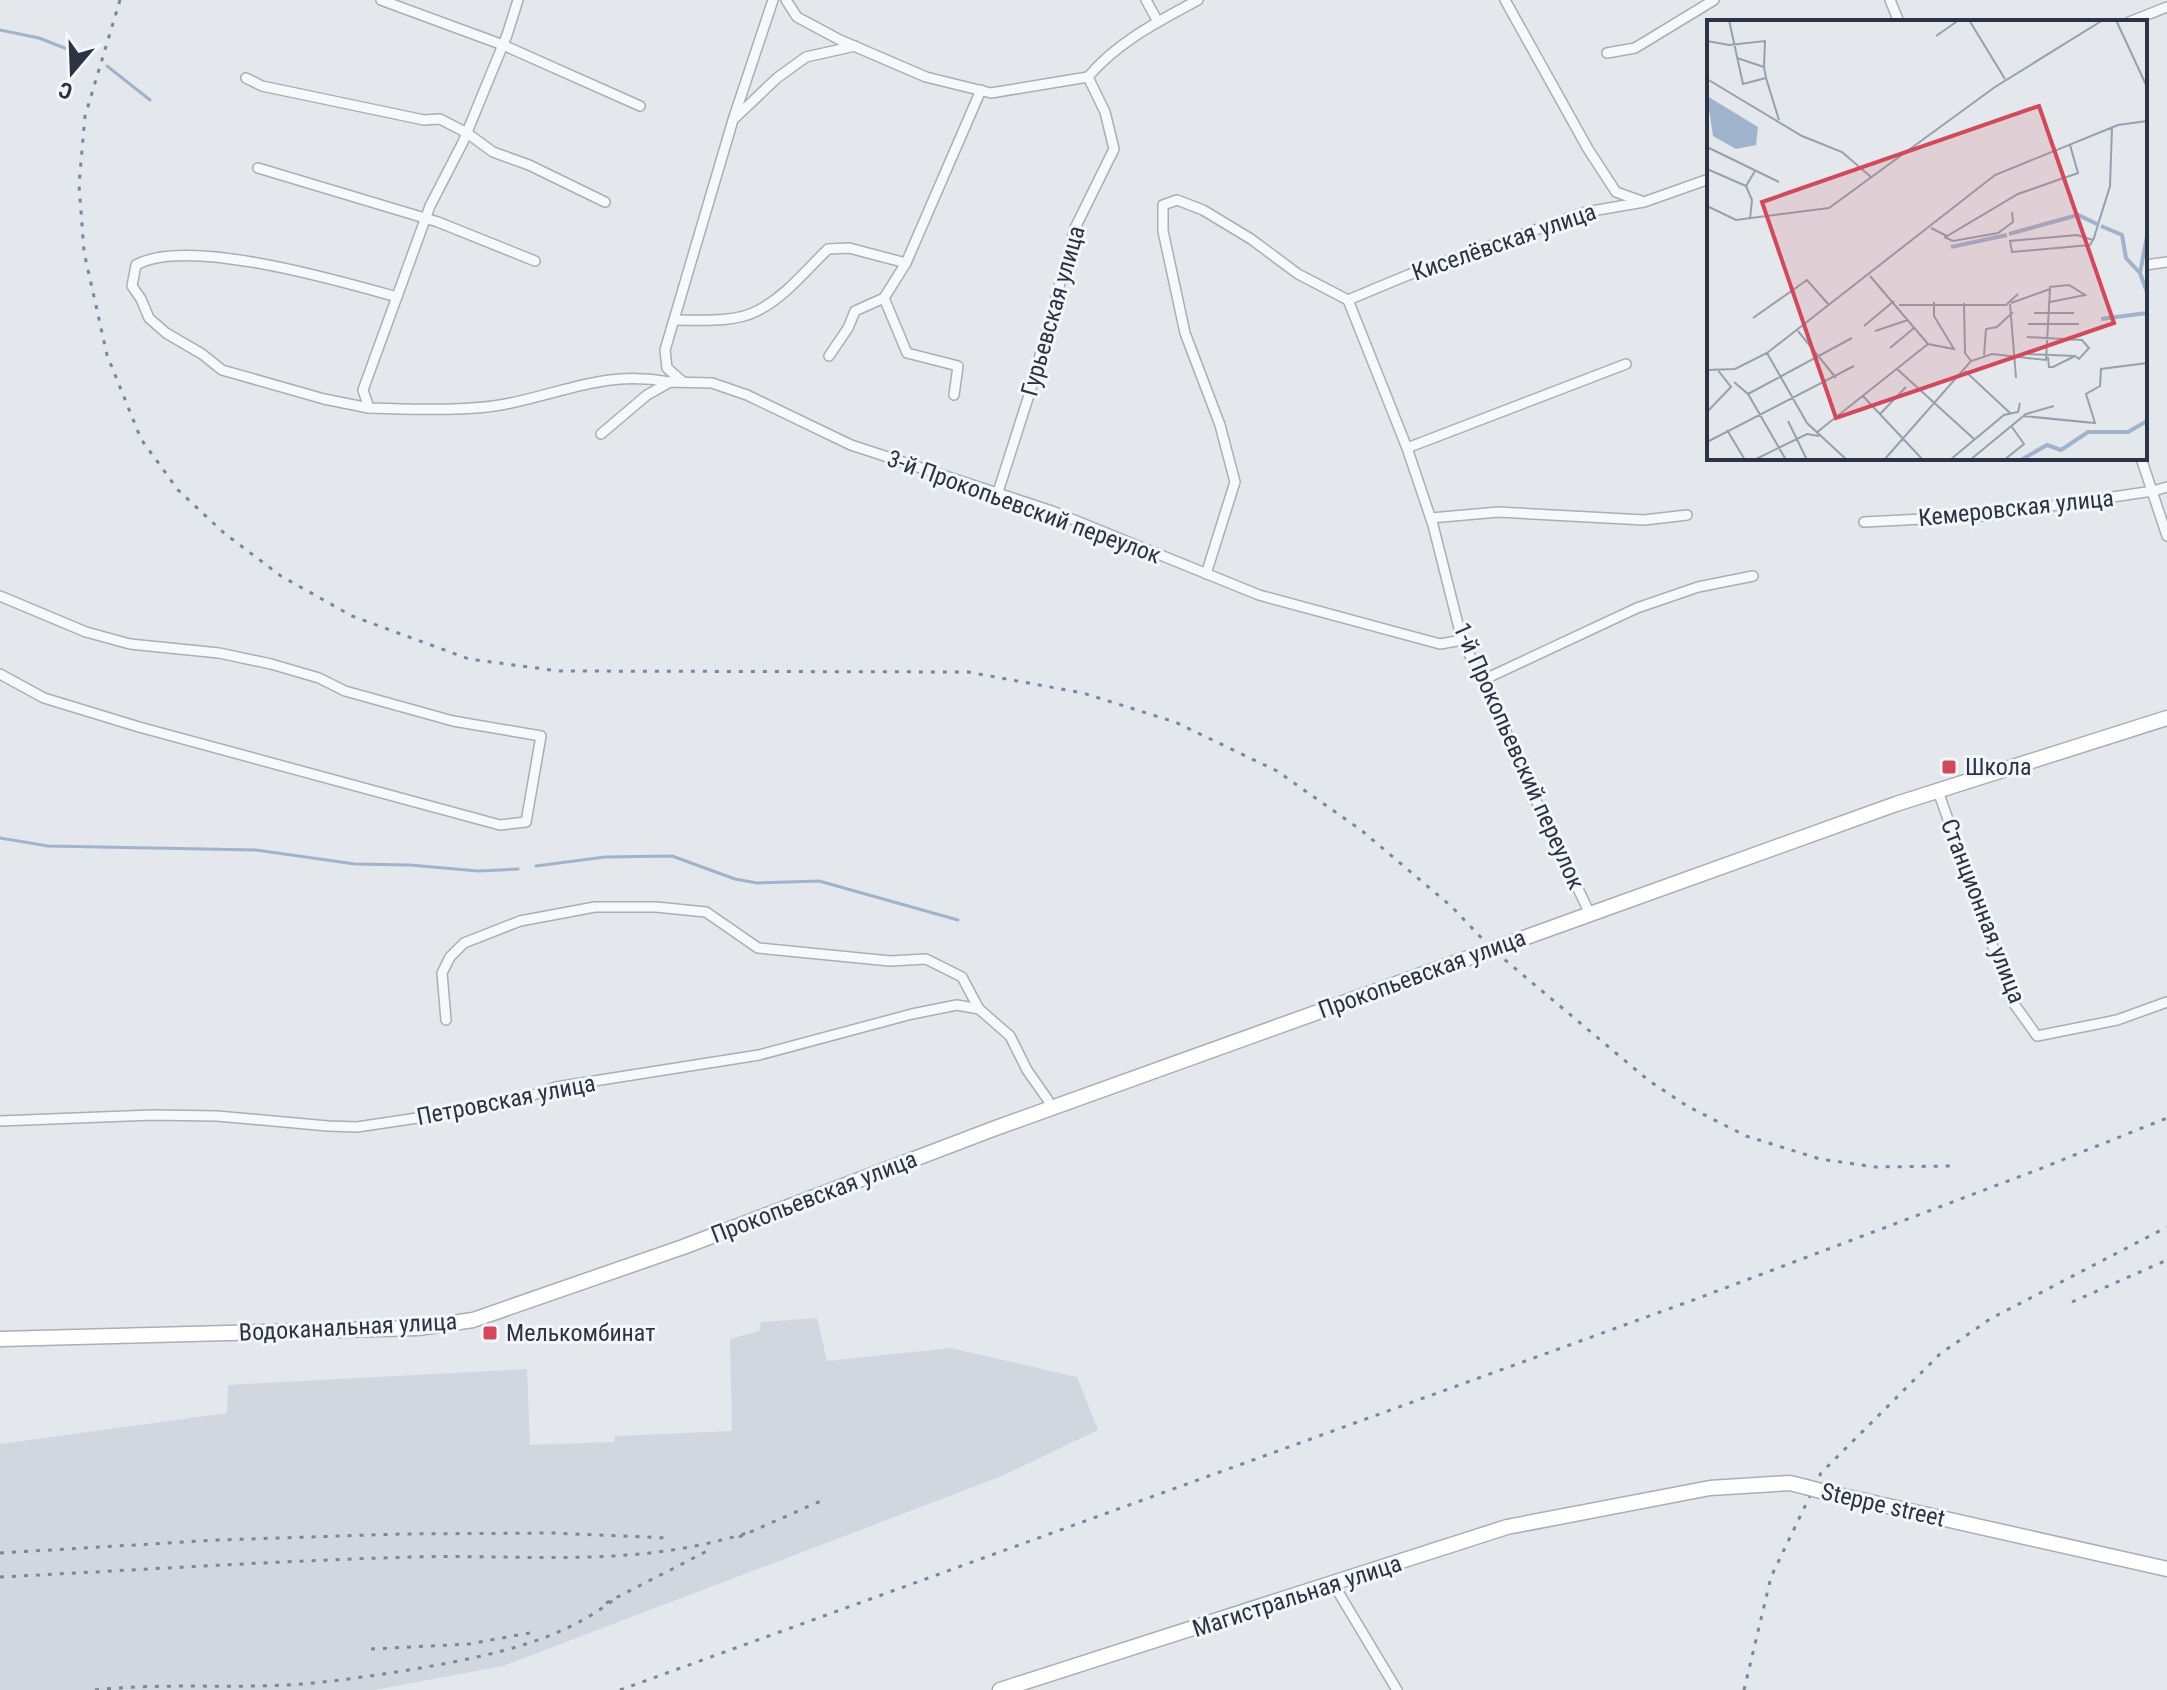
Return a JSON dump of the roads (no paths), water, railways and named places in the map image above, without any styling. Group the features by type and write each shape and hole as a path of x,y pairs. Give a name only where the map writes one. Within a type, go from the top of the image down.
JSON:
{"main road":[{"name":"Прокопьевская улица","path":"683,1247 993,1129 1590,914 1938,791 2167,718"},
{"name":"Водоканальная улица","path":"0,1339 418,1328 473,1320 683,1247"},
{"name":"Steppe street","path":"1596,1509 1710,1488 1790,1483 2167,1569"},
{"name":"Магистральная улица","path":"1000,1690 1507,1527 1596,1509"}],"street":[{"path":"381,0 503,45 640,106"},
{"path":"369,408 363,390 425,219 467,133 518,0"},
{"path":"683,382 667,368 665,350 733,120 773,0"},
{"path":"786,0 797,17 855,46 926,77 991,93 1088,77 1105,57 1198,0"},
{"path":"1146,0 1158,22"},
{"path":"1505,0 1588,149 1616,192 1644,202"},
{"path":"1607,53 1635,48 1714,0"},
{"path":"1890,0 1898,20"},
{"path":"2134,20 2167,7"},
{"path":"733,120 777,78 806,57 855,46"},
{"name":"Гурьевская улица","path":"997,495 1030,392 1075,228 1114,149 1105,112 1088,77"},
{"path":"246,78 262,86 424,120 440,119 493,152 529,165 605,202"},
{"path":"829,356 848,328 855,311 884,298 906,263 981,90"},
{"path":"258,168 425,219 535,261"},
{"name":"Киселёвская улица","path":"1348,300 1408,275 1586,212 1644,202 1707,180"},
{"path":"1206,574 1235,482 1220,425 1185,333 1163,231 1163,205 1177,200 1203,210 1251,239 1298,274 1348,300"},
{"path":"675,320 711,320 754,313 797,280 828,249 849,248 906,263"},
{"name":"3-й Прокопьевский переулок","path":"397,297 302,271 211,256 149,258 136,265 132,286 149,318 222,370 324,399 369,408 421,409 504,404 605,379 712,383 747,395 851,445 1090,526 1259,595 1440,644 1462,640"},
{"path":"2147,265 2167,262"},
{"path":"884,298 907,353 958,366 954,395"},
{"name":"1-й Прокопьевский переулок","path":"1348,300 1407,448 1431,518 1462,640 1590,914"},
{"path":"1407,448 1626,364"},
{"path":"601,434 647,395 670,382"},
{"path":"2142,460 2167,536"},
{"name":"Кемеровская улица","path":"1864,522 1983,516 2167,487"},
{"path":"1431,518 1498,512 1644,520 1687,515"},
{"path":"1483,680 1637,608 1698,587 1753,576"},
{"path":"0,596 86,632 130,644 219,653 271,664 319,678 345,691 453,721 541,736 526,822 500,825 139,727 44,698 0,674"},
{"name":"Станционная улица","path":"1938,791 2012,1001 2037,1036 2117,1020 2167,1002"},
{"path":"446,1020 442,973 450,957 464,943 520,921 595,907 656,907 706,912 758,948 890,961 926,959 962,977 979,1009 1010,1036 1027,1070 1048,1100"},
{"name":"Петровская улица","path":"0,1121 204,1115 357,1127 504,1105 556,1087 759,1055 957,1005 979,1009"},
{"path":"1334,1585 1397,1690"}],"waterway":[{"path":"0,30 39,38 80,54"},
{"path":"107,66 150,100"},
{"path":"0,838 48,846 256,850 355,864 478,871 518,869"},
{"path":"536,866 605,857 672,856 735,879 757,883 819,881 958,920"}],"railway":[{"path":"120,0 85,116 79,185 84,252 107,355 141,439 178,490 224,533 281,576 352,616 469,659 559,671 968,672 1083,693 1175,722 1277,771 1361,830 1452,907 1492,949 1648,1080 1687,1106 1746,1136 1820,1159 1875,1167 1954,1166"},
{"path":"620,1690 1696,1299 2167,1118"},
{"path":"1744,1690 1771,1577 1821,1473 1940,1354 1990,1319 2167,1227"},
{"path":"2072,1302 2167,1260"},
{"path":"739,1537 823,1500"},
{"path":"0,1577 361,1559 623,1555 707,1544 750,1532"},
{"path":"0,1553 218,1540 400,1534 553,1533 668,1538"},
{"path":"606,1603 709,1550"},
{"path":"95,1690 314,1683 453,1662 539,1640 578,1622 616,1598"},
{"path":"371,1649 469,1644 535,1632"}],"place":[{"name":"Школа","path":"1949,767"},
{"name":"Мелькомбинат","path":"490,1333"}]}
